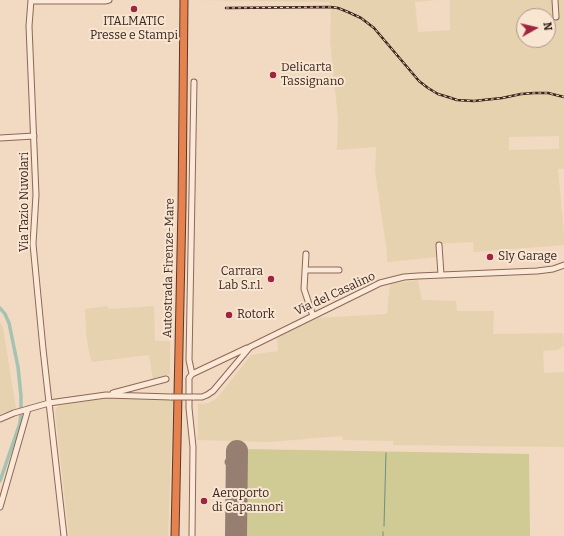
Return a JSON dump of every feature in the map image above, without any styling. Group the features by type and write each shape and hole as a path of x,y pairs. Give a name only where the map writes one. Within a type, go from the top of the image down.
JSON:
{"highway":[{"name":"Autostrada Firenze-Mare","path":"175,536 182,206 184,0"},
{"name":"Autostrada Firenze-Mare","path":"180,536 189,0"}],"street":[{"path":"31,1 109,0"},
{"name":"Via Tazio Nuvolari","path":"31,1 29,26 36,195 33,244 43,350 64,536"},
{"path":"192,374 189,360 194,82"},
{"path":"0,138 34,136"},
{"path":"439,245 441,275"},
{"path":"306,254 305,291 313,316"},
{"name":"Via del Casalino","path":"0,419 49,404 106,395 202,397 212,391 250,347 380,283 404,277 537,271 564,266"},
{"path":"306,270 339,270"},
{"path":"192,536 193,447 188,389 189,378 192,374 250,347"},
{"path":"106,395 166,379"},
{"path":"0,507 24,411"}],"shaded area":[{"path":"194,0 436,0 415,2 418,32 450,30 450,0 564,0 564,169 558,169 564,245 474,252 473,242 437,244 438,257 387,262 387,252 375,171 376,147 337,150 338,119 330,40 331,6 329,2","holes":["559,136 559,149 509,150 509,137"]},
{"path":"418,280 422,300 456,301 457,311 494,311 493,334 563,333 564,346 557,350 543,351 544,373 564,372 564,447 393,445 393,441 343,440 342,436 268,442 197,440 198,404 209,403 217,398 251,355 278,351 277,336 317,318 387,314 390,284"},
{"path":"107,306 109,309 154,306 155,341 170,341 170,374 153,379 149,355 92,362 86,334 85,309"},
{"path":"0,323 3,327 16,409 0,415"},
{"path":"106,398 173,400 168,536 69,536 55,411 58,406"},
{"path":"243,449 529,454 530,536 242,536"}],"waterway":[{"path":"0,308 5,314 9,323 18,367 21,396 20,423 0,481"},
{"path":"384,526 386,453"}],"taxiway":[{"path":"229,462 237,463"}],"runway":[{"path":"236,536 237,451"}],"railway":[{"path":"226,8 338,8 361,18 374,28 419,81 428,88 438,94 457,100 474,101 534,93 548,93 564,97"}],"place":[{"name":"ITALMATIC Presse e Stampi","path":"134,9"},
{"name":"Delicarta Tassignano","path":"273,75"},
{"name":"Sly Garage","path":"490,257"},
{"name":"Carrara Lab S.r.l.","path":"271,279"},
{"name":"Rotork","path":"229,315"},
{"name":"Aeroporto di Capannori","path":"204,501"}]}
